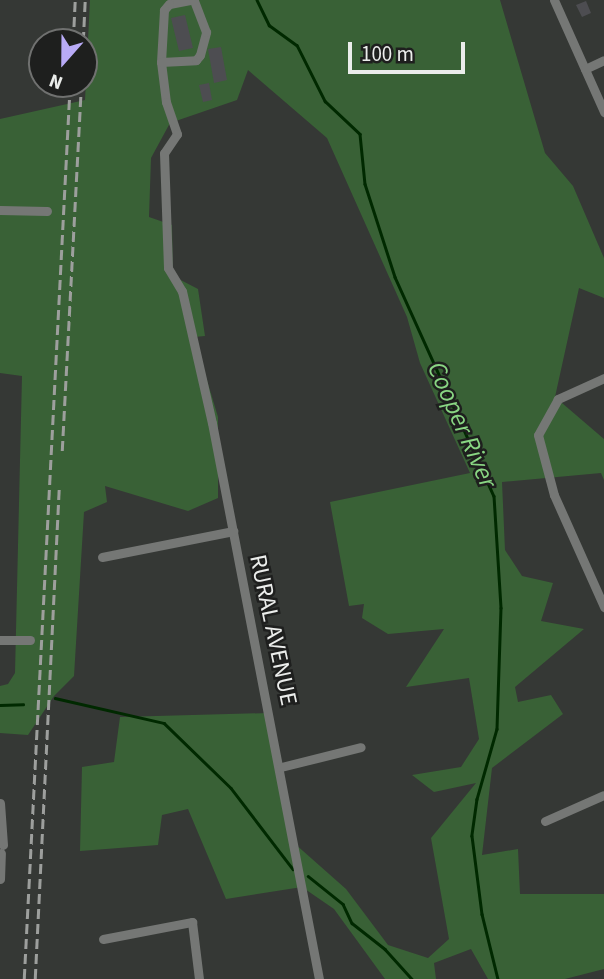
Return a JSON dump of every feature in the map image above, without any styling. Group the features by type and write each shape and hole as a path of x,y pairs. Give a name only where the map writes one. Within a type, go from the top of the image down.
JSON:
{"street":[{"name":"RURAL AVENUE","path":"192,0 169,4 164,10 161,62 166,102 177,134 164,153 168,268 182,291 281,767 320,979"},
{"path":"161,62 195,60 200,55 206,33 192,0"},
{"path":"554,0 604,112"},
{"path":"585,69 604,60"},
{"path":"0,210 47,211"},
{"path":"604,378 558,399 541,424 539,451 604,607"},
{"path":"102,557 233,531"},
{"path":"0,640 30,640"},
{"path":"281,767 361,747"},
{"path":"545,821 604,795"},
{"path":"0,803 0,879"},
{"path":"103,939 192,922 200,979"}],"green space":[{"path":"90,0 500,0 545,153 573,186 604,258 604,298 579,288 555,397 604,439 604,480 601,473 502,482 505,550 522,576 553,583 541,621 584,629 515,687 518,702 551,695 563,714 492,768 482,855 518,849 520,894 604,894 604,969 565,979 488,979 471,949 434,963 436,979 385,979 334,909 302,887 226,899 188,809 162,815 158,845 80,851 82,767 114,762 120,717 269,713 294,843 346,889 388,945 428,958 449,939 431,838 476,783 434,792 412,775 461,767 479,739 469,678 406,687 444,629 388,634 362,618 364,604 349,606 330,502 470,473 420,363 407,317 327,138 248,70 237,100 170,123 151,158 149,217 172,225 173,276 198,289 205,336 194,337 218,417 218,498 188,511 105,486 107,502 84,512 74,676 54,696 28,735 0,733 0,686 8,684 15,673 22,376 0,373 0,119 85,98 98,98 98,28 89,28"}],"building":[{"path":"586,1 591,13 582,17 576,5"},
{"path":"185,15 193,48 179,51 171,18"},
{"path":"221,47 227,80 214,83 208,49"},
{"path":"209,83 212,100 203,102 199,85"}],"waterway":[{"name":"Cooper River","path":"257,0 269,25 297,45 325,101 360,134 365,184 395,277 494,496 501,608 497,729 477,799 472,836 482,914 498,979"},
{"path":"55,698 164,723 231,788 293,869"},
{"path":"0,705 23,704"},
{"path":"308,876 343,904 352,923 385,949 412,979"}],"railway":[{"path":"74,28 75,0"},
{"path":"84,28 85,0"},
{"path":"24,979 69,98"},
{"path":"62,451 80,98"},
{"path":"35,979 59,490"}]}
